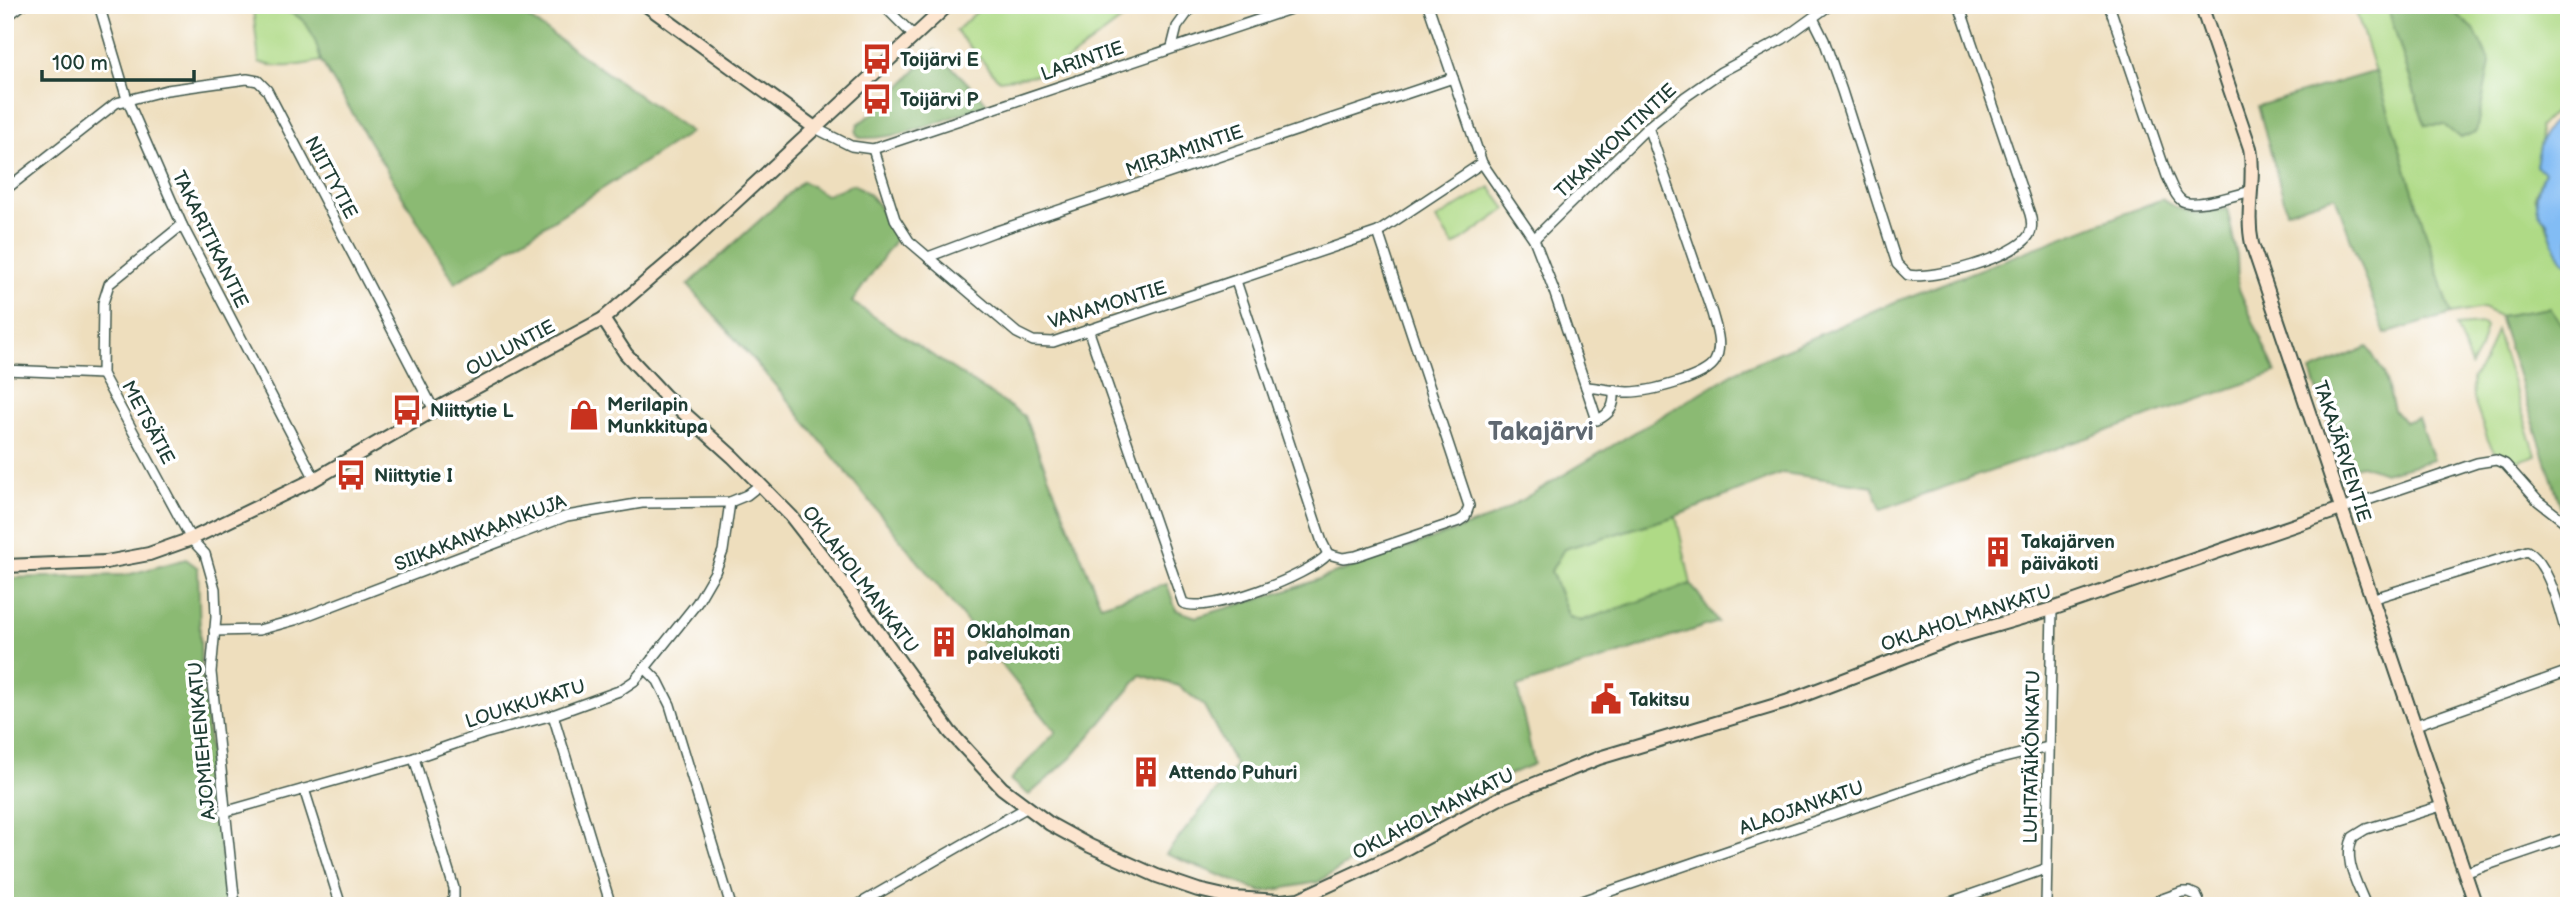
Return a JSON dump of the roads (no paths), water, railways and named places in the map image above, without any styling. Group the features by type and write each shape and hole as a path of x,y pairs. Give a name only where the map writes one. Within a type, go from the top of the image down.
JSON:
{"street":[{"path":"5,18 22,5"},
{"name":"TAKARITIKANTIE","path":"99,5 127,99 182,225 315,479"},
{"path":"646,5 814,128 851,146 873,149"},
{"path":"883,5 914,36"},
{"name":"OULUNTIE","path":"5,566 107,562 149,554 191,539 315,479 434,410 603,319 689,245 948,5"},
{"path":"1172,47 1177,27 1193,5"},
{"name":"LARINTIE","path":"873,149 1302,5"},
{"path":"1428,5 1482,163 1535,239 1597,420 1609,413 1615,402 1614,390"},
{"name":"TIKANKONTINTIE","path":"1535,239 1648,127 1703,83 1783,40 1830,5"},
{"path":"1814,18 1842,91 1892,252 1904,274 1929,276 1975,264 2019,245 2031,229 2029,210 1959,5"},
{"path":"2109,5 2167,176 2180,200 2189,204 2199,203 2251,191"},
{"name":"TAKAJÄRVENTIE","path":"2201,5 2250,148 2253,163 2249,216 2252,243 2476,906"},
{"name":"MIRJAMINTIE","path":"928,257 994,232 1453,78"},
{"name":"NIITTYTIE","path":"5,190 107,109 127,99 167,90 247,79 258,81 263,85 434,410"},
{"path":"1586,387 1638,392 1694,376 1712,365 1718,349 1712,313 1648,127"},
{"name":"VANAMONTIE","path":"873,149 895,219 903,235 1017,333 1028,339 1054,342 1378,232 1482,163"},
{"name":"METSÄTIE","path":"182,225 114,278 106,290 103,303 102,374 191,539"},
{"path":"1236,281 1328,554 1343,558 1356,556 1456,522 1465,517 1468,499 1378,232"},
{"name":"OKLAHOLMANKATU","path":"603,319 626,354 665,396 761,484 791,516 847,588 950,732 984,771 1026,808 1090,846 1157,876 1198,890 1254,900 1300,902 1500,799 1599,758 1786,702 1956,637 2052,609 2477,463 2500,461 2538,501 2569,525"},
{"path":"1088,329 1183,603 1202,606 1282,583 1315,566 1328,554"},
{"path":"5,370 102,374"},
{"name":"SIIKAKANKAANKUJA","path":"214,631 260,630 298,619 567,516 642,503 730,502 747,495 761,484"},
{"name":"LOUKKUKATU","path":"224,812 414,758 620,691 634,681 697,603 715,572 723,551 730,502"},
{"name":"AJOMIEHENKATU","path":"191,539 205,554 211,570 216,604 211,672 235,906"},
{"path":"2371,599 2524,550 2537,558 2545,570 2569,642"},
{"name":"LUHTATÄIKÖNKATU","path":"2046,906 2052,609"},
{"path":"645,668 658,681 670,705 731,906"},
{"path":"2413,726 2568,672"},
{"path":"552,715 611,906"},
{"name":"ALAOJANKATU","path":"1567,906 1984,762 2048,747"},
{"path":"414,758 454,888 454,898 449,906"},
{"path":"304,789 341,906"},
{"path":"2367,906 2349,859 2349,845 2353,837 2366,829 2441,806"},
{"path":"856,906 873,902 1026,808"},
{"path":"2465,873 2569,837"},
{"path":"1939,906 2045,869"},
{"path":"2143,906 2186,892 2196,895 2202,906"}],"water":[{"path":"2569,110 2569,265 2557,251 2546,220 2538,210 2537,198 2544,172 2536,166 2545,133 2554,121"}],"place":[{"name":"Toijärvi E","path":"877,59"},
{"name":"Toijärvi P","path":"877,99"},
{"name":"Niittytie L","path":"407,410"},
{"name":"Merilapin Munkkitupa","path":"584,415"},
{"name":"Niittytie I","path":"351,475"},
{"name":"Takajärven päiväkoti","path":"1998,552"},
{"name":"Oklaholman palvelukoti","path":"944,642"},
{"name":"Takitsu","path":"1606,699"},
{"name":"Attendo Puhuri","path":"1146,772"}],"district":[{"name":"Takajärvi","path":"1541,431"}]}
